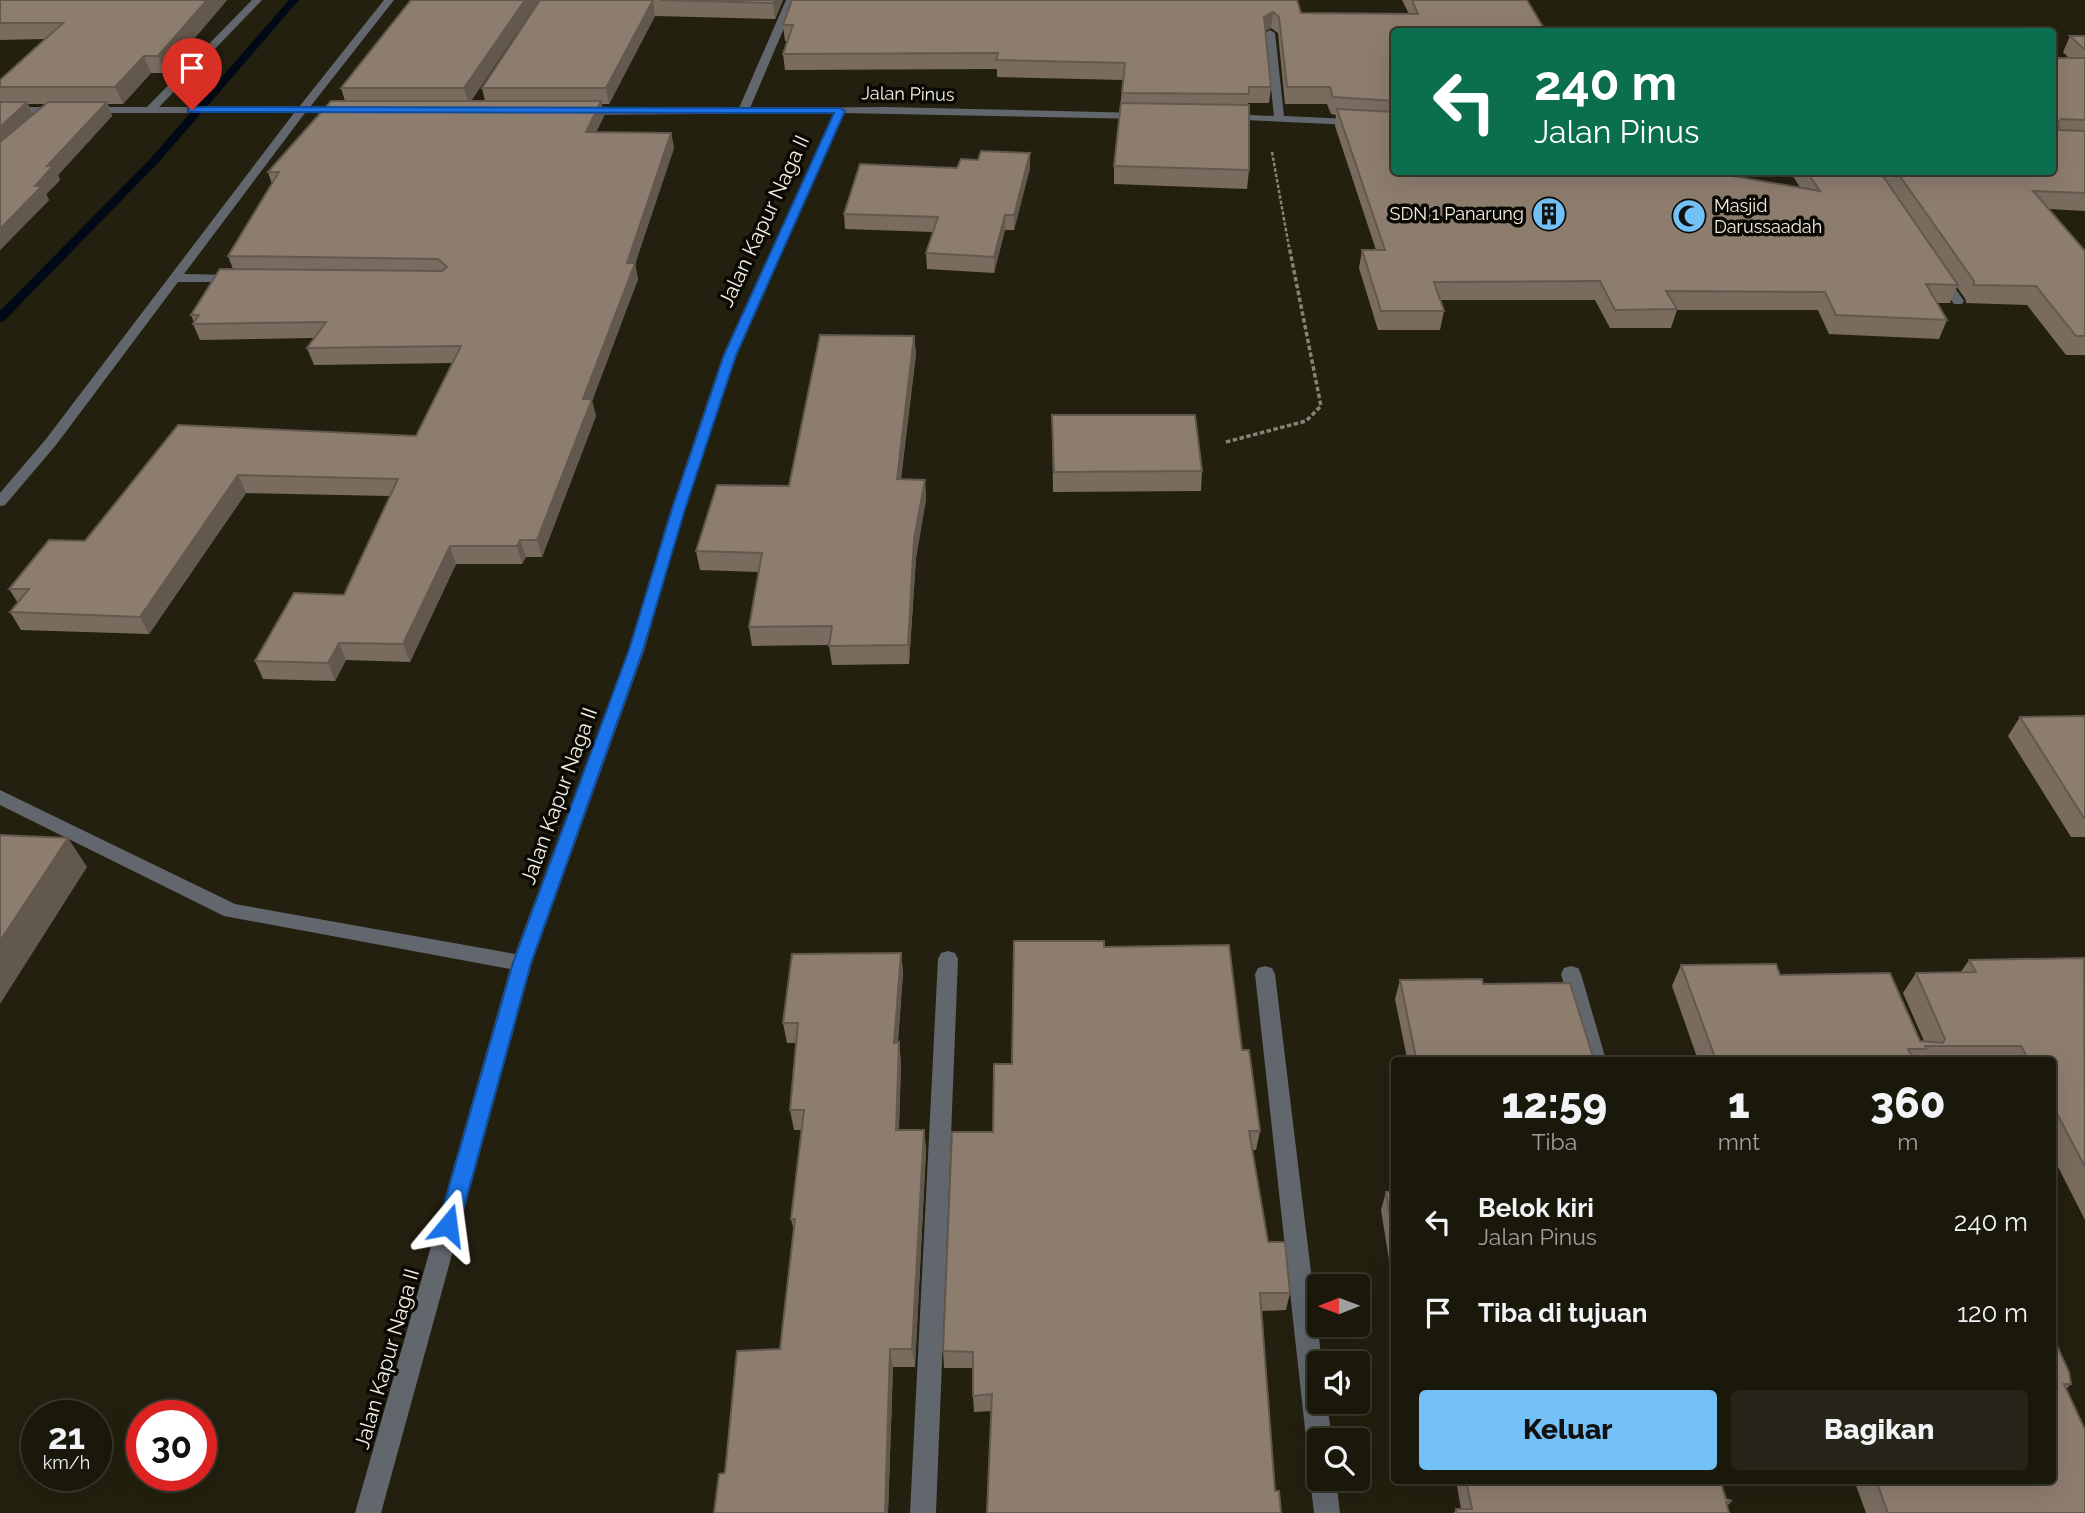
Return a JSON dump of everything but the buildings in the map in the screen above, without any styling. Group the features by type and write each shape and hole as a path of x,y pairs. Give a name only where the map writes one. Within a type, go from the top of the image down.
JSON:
{"street":[{"path":"150,110 257,0"},
{"path":"0,502 51,442 302,110 390,0"},
{"path":"743,111 791,0"},
{"path":"1270,33 1279,117"},
{"path":"0,110 354,111"},
{"path":"40,120 50,110"},
{"name":"Jalan Pinus","path":"567,112 840,111 1160,116"},
{"name":"Jalan Kapur Naga II","path":"368,1513 522,963 636,650 678,509 730,355 840,111"},
{"path":"1212,117 1279,117 1391,124"},
{"path":"1936,269 1958,301"},
{"path":"174,278 255,279"},
{"path":"0,797 231,911 522,963"},
{"path":"923,1513 948,959"},
{"path":"1265,974 1318,1428"},
{"path":"1571,974 1595,1057"},
{"path":"1324,1491 1327,1513"}],"path":[{"path":"1226,442 1306,421 1321,406 1293,278 1282,197 1264,117"}],"waterway":[{"path":"0,318 155,160 294,0"}],"place":[{"name":"SDN 1 Panarung","path":"1549,214"},
{"name":"Masjid Darussaadah","path":"1689,216"}],"route":[{"path":"192,110 840,111 742,323 730,355 678,509 636,650 522,963 448,1225"}]}
